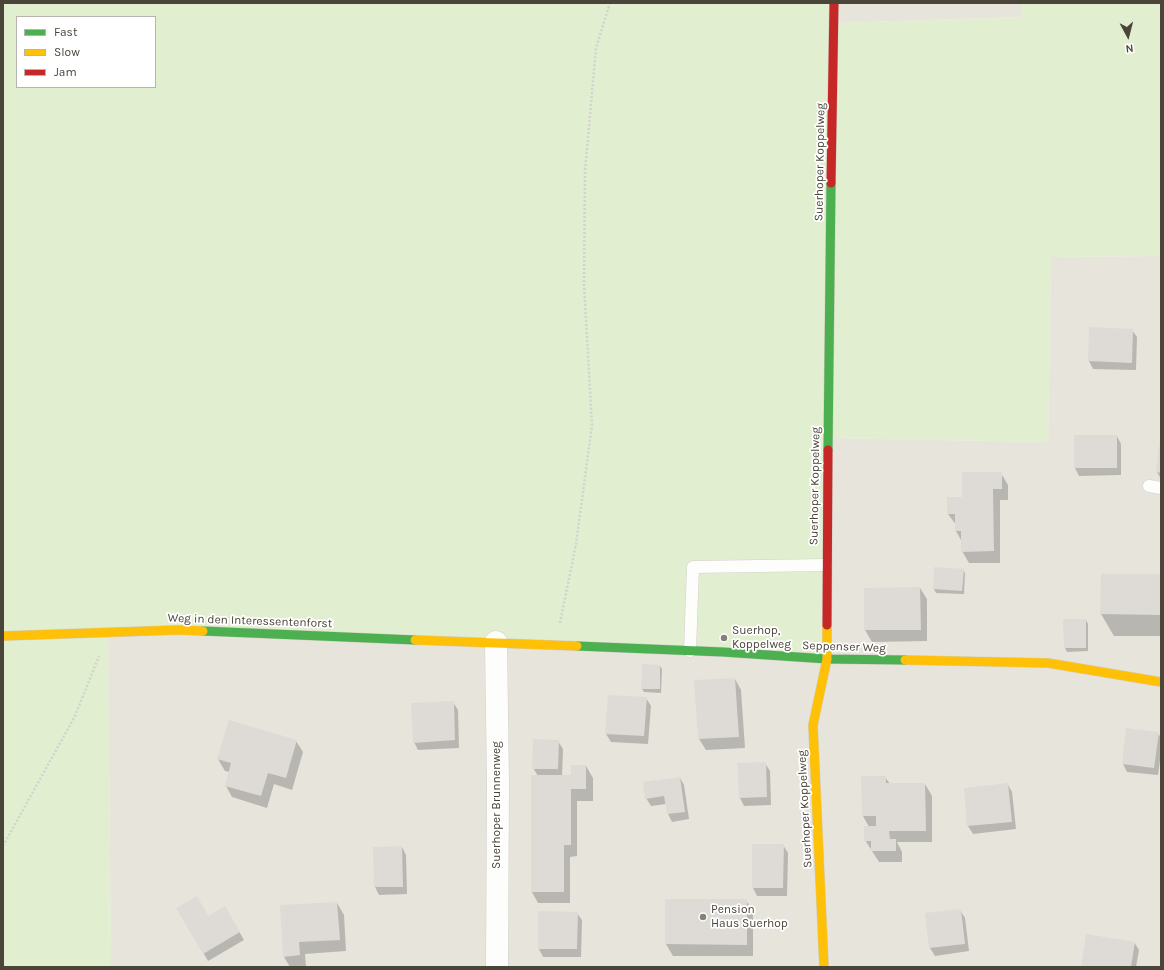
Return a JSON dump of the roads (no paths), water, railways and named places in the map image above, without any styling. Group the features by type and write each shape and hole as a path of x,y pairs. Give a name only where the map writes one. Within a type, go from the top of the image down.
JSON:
{"street":[{"name":"Suerhoper Koppelweg","path":"824,967 813,725 827,659 826,565 834,3"},
{"name":"Weg in den Interessentenforst","path":"3,636 177,630 496,642"},
{"name":"Seppenser Weg","path":"496,642 690,650 827,659 1048,663 1161,682"},
{"name":"Suerhoper Brunnenweg","path":"496,642 498,784 497,967"}],"lane":[{"path":"690,650 693,567 826,565"}],"place":[{"name":"Suerhop, Koppelweg","path":"724,638"},
{"name":"Pension Haus Suerhop","path":"703,917"}]}
